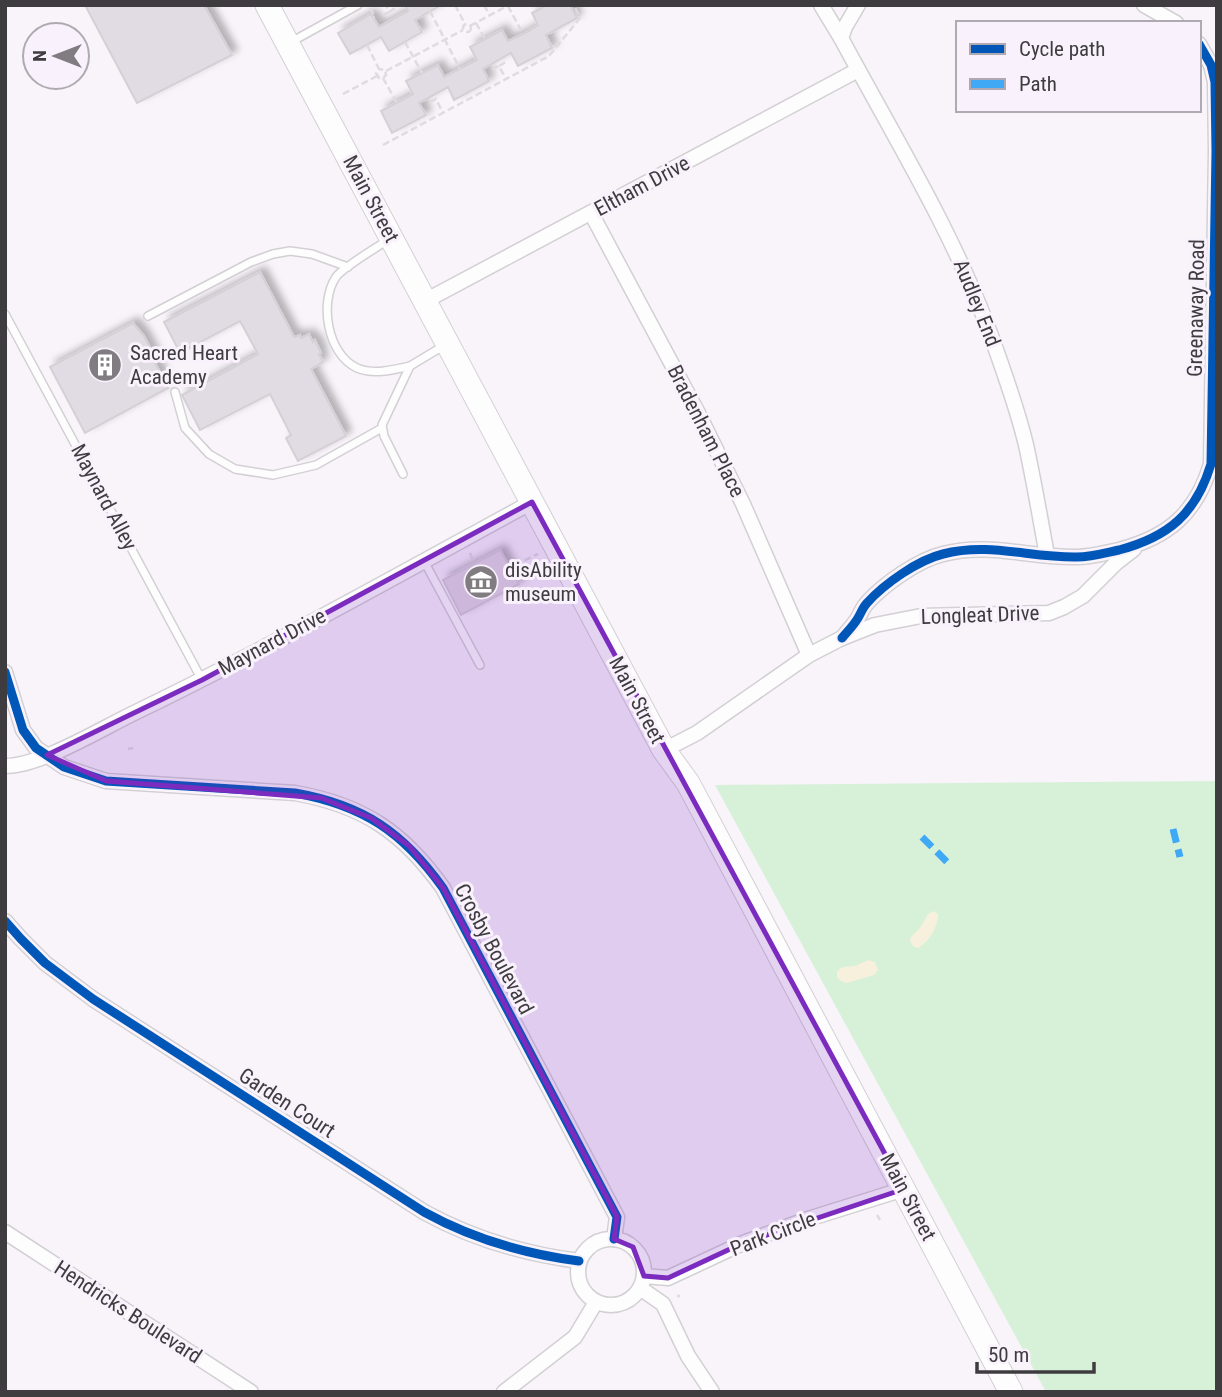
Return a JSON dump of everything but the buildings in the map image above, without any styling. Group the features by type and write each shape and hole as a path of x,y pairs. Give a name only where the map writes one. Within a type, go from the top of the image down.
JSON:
{"main road":[{"name":"Main Street","path":"267,5 664,750 688,783 1011,1392"}],"street":[{"path":"821,5 858,70"},
{"path":"841,38 859,5"},
{"path":"1144,5 1172,21"},
{"name":"Greenaway Road","path":"1141,544 1169,529 1186,515 1198,497 1212,464 1215,82 1211,65 1201,48"},
{"name":"Eltham Drive","path":"425,301 858,70"},
{"name":"Audley End","path":"858,70 943,226 990,332 1026,443 1047,555"},
{"name":"Bradenham Place","path":"591,213 698,413 743,504 808,655"},
{"name":"Maynard Drive","path":"5,766 15,766 47,755 202,680 532,502"},
{"name":"Longleat Drive","path":"842,638 865,605 880,591 899,576 941,554 995,549 1077,557 1098,555 1141,544"},
{"name":"Longleat Drive","path":"664,750 697,733 808,655 842,638 875,625 921,616 1049,613 1083,596 1116,563 1141,544"},
{"name":"Crosby Boulevard","path":"5,672 23,730 36,748 64,767 106,781 295,793 321,798 347,806 371,818 401,840 427,866 443,888 617,1217 614,1239"},
{"name":"Garden Court","path":"5,921 45,963 93,999 424,1212 473,1235 548,1257 579,1261"},
{"name":"Park Circle","path":"642,1282 668,1278 743,1243 904,1189"},
{"name":"Hendricks Boulevard","path":"5,1231 251,1392"},
{"path":"605,1239 614,1239 624,1241 639,1255 643,1265 642,1282 634,1296 626,1302 606,1305 588,1297 578,1280 577,1270 583,1253 589,1247 605,1239"},
{"path":"642,1282 663,1304 688,1356 712,1392"},
{"path":"504,1392 575,1338 596,1302"}],"lane":[{"path":"288,44 358,5"},
{"path":"391,238 338,274 329,289 327,323 334,343 356,368 373,372 410,366 447,343"},
{"path":"148,316 251,262 273,254 290,251 312,254 348,267"},
{"name":"Maynard Alley","path":"5,314 202,680"},
{"path":"403,474 384,436 382,425 410,366"},
{"path":"175,392 185,428 209,454 235,469 273,475 316,465 382,428"},
{"path":"424,561 480,665"}],"path":[{"path":"386,5 388,12"},
{"path":"455,5 465,24 470,26 509,6 523,34"},
{"path":"484,5 490,16"},
{"path":"383,145 549,56 580,18 574,5"},
{"path":"370,8 373,17"},
{"path":"383,15 395,8"},
{"path":"430,11 460,69"},
{"path":"476,23 485,39"},
{"path":"463,30 465,24"},
{"path":"383,78 386,71 463,30 468,32 470,26"},
{"path":"405,42 422,73"},
{"path":"367,46 379,69"},
{"path":"492,69 506,62"},
{"path":"499,66 506,79"},
{"path":"379,69 386,71"},
{"path":"377,76 379,69"},
{"path":"343,94 377,76 383,78 397,103"},
{"path":"430,102 442,96"},
{"path":"436,99 443,113"},
{"path":"468,551 474,563"},
{"path":"516,565 538,554"},
{"path":"877,1215 880,1220"}],"highlighted area":[{"path":"532,502 904,1189 743,1243 668,1278 644,1276 633,1247 614,1239 617,1217 443,888 409,846 371,818 321,798 106,781 47,755 202,680"}],"green space":[{"path":"1217,781 1217,1392 1046,1392 715,785"}],"sand":[{"path":"934,911 938,914 938,919 932,934 926,942 918,948 915,947 910,938 928,914"},
{"path":"868,960 875,962 878,970 874,975 847,983 837,977 837,971 843,967 855,966"}],"marked path":[{"path":"1173,829 1180,857"},
{"path":"922,837 951,866"}],"cycle path":[{"path":"842,638 865,605 883,588 912,567 933,557 977,550 1060,557 1093,556 1152,538 1178,521 1197,497 1211,464 1216,151 1215,82 1211,65 1201,48"},
{"path":"5,672 23,730 36,748 64,767 106,781 295,793 341,805 380,824 397,836 443,888 617,1217 614,1239"},
{"path":"5,921 45,963 93,999 424,1212 460,1230 499,1244 579,1261"}],"place":[{"name":"Sacred Heart Academy","path":"105,365"},
{"name":"disAbility museum","path":"481,582"}]}
